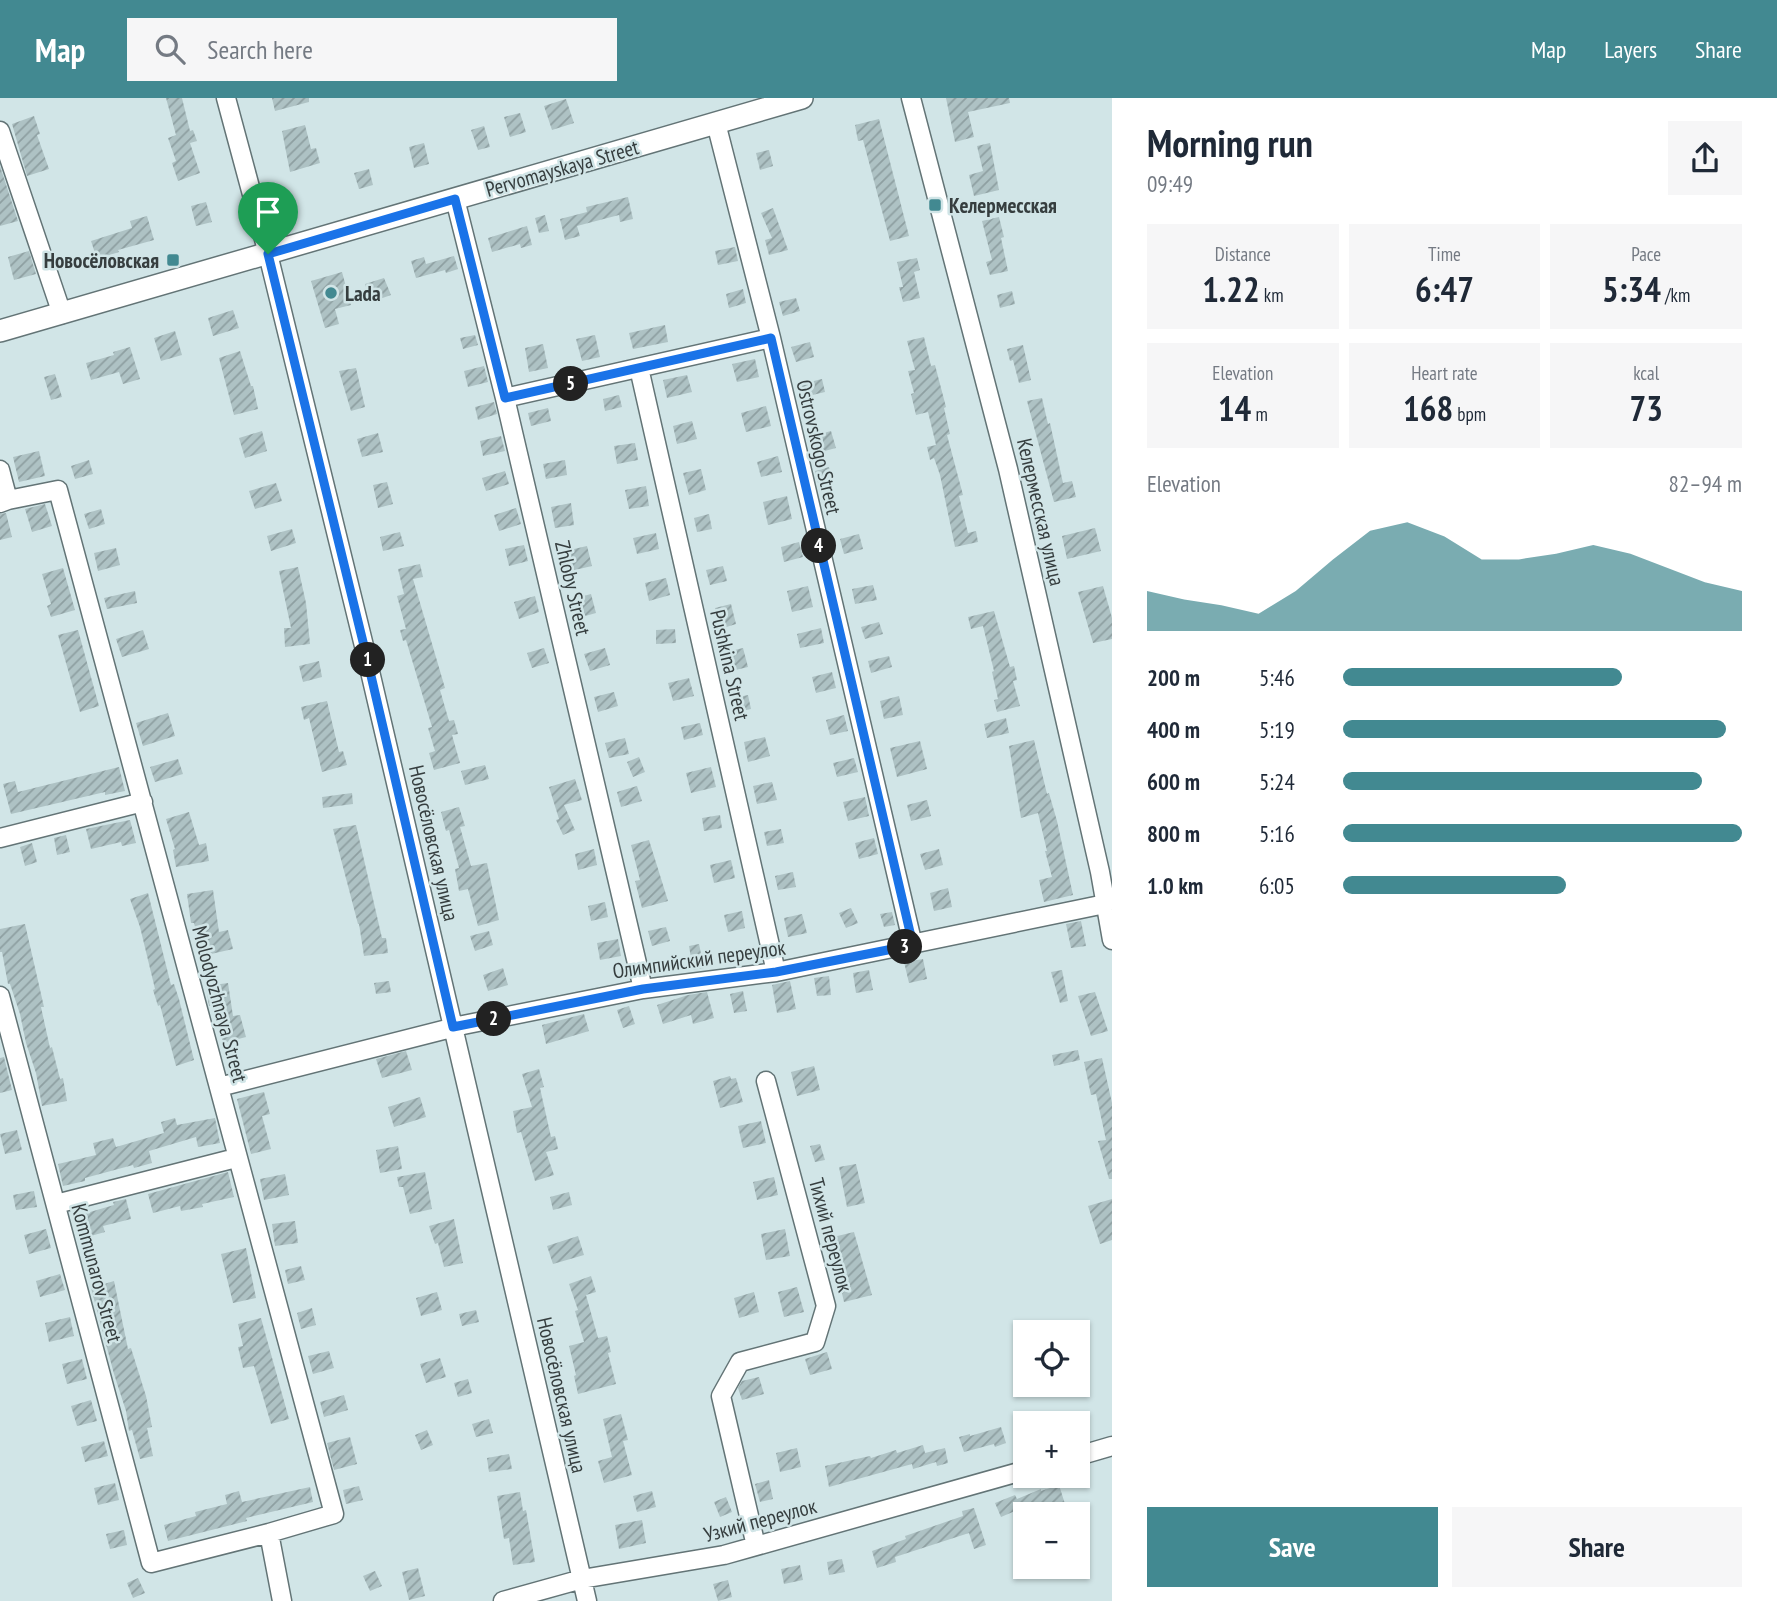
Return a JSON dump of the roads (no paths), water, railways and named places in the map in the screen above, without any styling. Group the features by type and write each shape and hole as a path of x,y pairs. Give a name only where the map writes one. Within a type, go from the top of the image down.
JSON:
{"main road":[{"name":"Pervomayskaya Street","path":"0,331 802,98"}],"street":[{"name":"Новосёловская улица","path":"226,98 268,254 365,650 587,1601"},
{"name":"Келермесская улица","path":"911,98 1008,469 1106,871 1105,904 1112,940"},
{"name":"Ostrovskogo Street","path":"716,123 771,338 913,945"},
{"path":"0,131 6,170 62,314"},
{"name":"Zhloby Street","path":"455,199 505,398 643,989"},
{"path":"505,398 771,338"},
{"name":"Pushkina Street","path":"639,368 776,972"},
{"path":"0,470 4,501"},
{"name":"Molodyozhnaya Street","path":"4,501 58,490 334,1514 150,1563"},
{"path":"0,838 143,802"},
{"name":"Олимпийский переулок","path":"219,1087 453,1027 643,989 776,972 1105,904"},
{"name":"Kommunarov Street","path":"0,996 150,1563"},
{"name":"Тихий переулок","path":"756,1546 721,1396 740,1362 815,1342 827,1306 766,1081"},
{"path":"55,1204 236,1158"},
{"path":"1090,1452 1112,1446"},
{"name":"Узкий переулок","path":"503,1601 582,1579 724,1555 1013,1474"},
{"path":"269,1533 282,1601"}],"place":[{"name":"Келермесская","path":"935,205"},
{"name":"Новосёловская","path":"173,260"},
{"name":"Lada","path":"331,293"}]}
